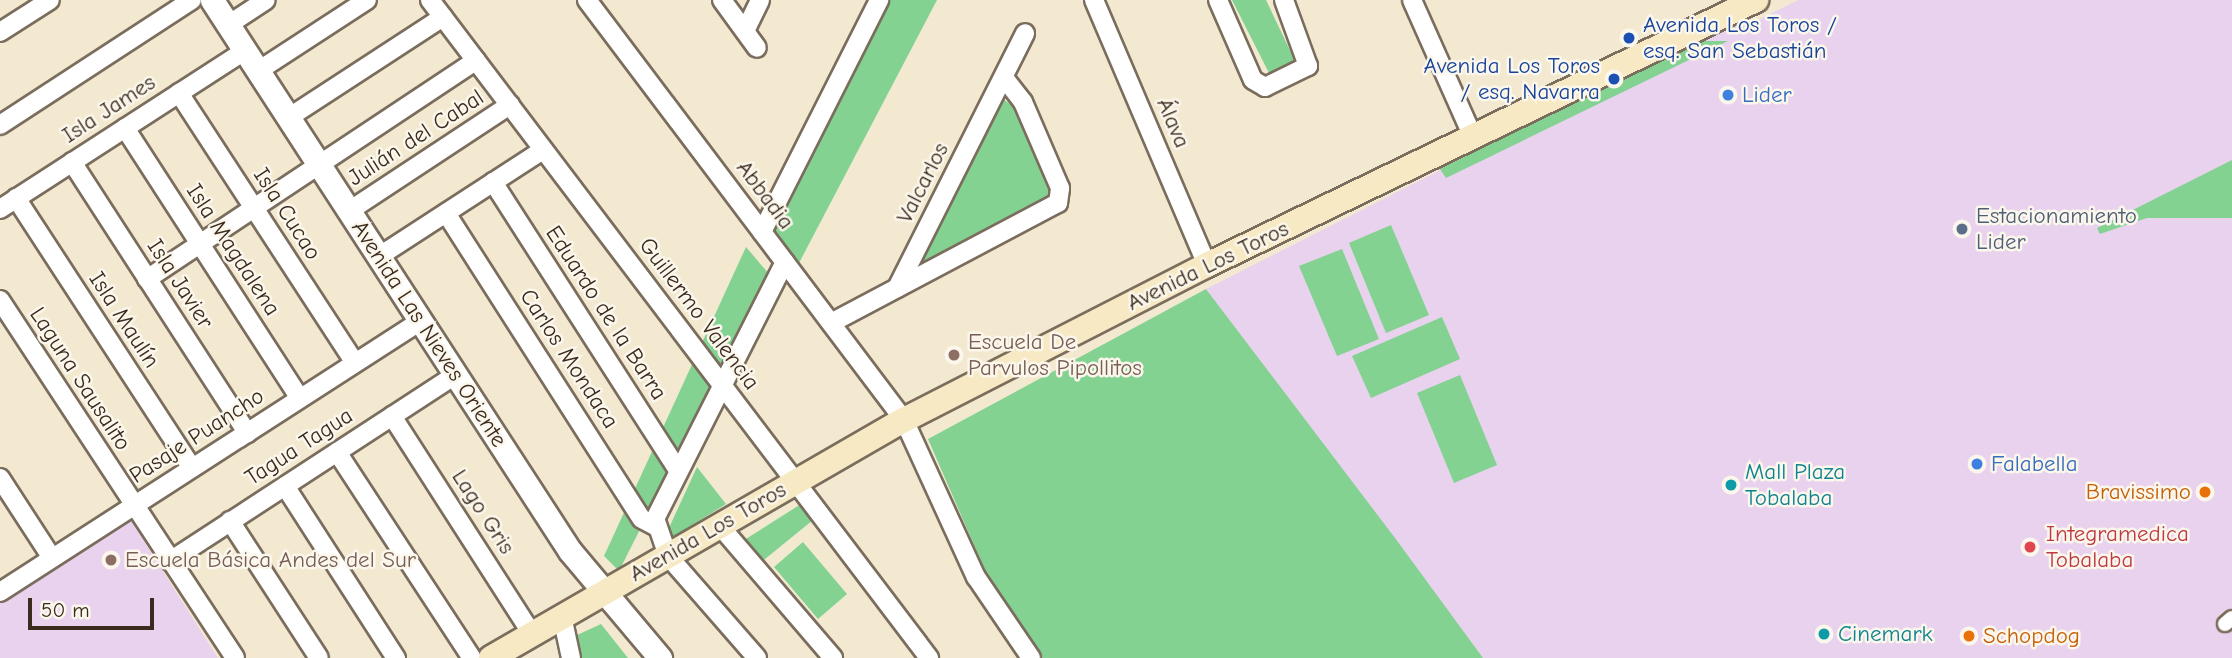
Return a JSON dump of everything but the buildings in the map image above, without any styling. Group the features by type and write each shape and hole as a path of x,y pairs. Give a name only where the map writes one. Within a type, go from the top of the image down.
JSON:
{"main road":[{"name":"Avenida Los Toros","path":"491,658 904,419 1207,265 1756,0"}],"street":[{"path":"0,125 192,0"},
{"name":"Avenida Las Nieves Oriente","path":"212,0 574,557 660,658"},
{"path":"228,25 266,0"},
{"path":"258,71 367,0"},
{"name":"Guillermo Valencia","path":"430,0 929,658"},
{"name":"Abbadia","path":"587,0 904,419 976,577 1031,658"},
{"path":"722,0 757,48"},
{"path":"745,31 760,0"},
{"path":"762,232 878,0"},
{"name":"Álava","path":"1094,0 1207,265"},
{"path":"1219,0 1253,80 1265,87 1308,66 1284,0"},
{"path":"1412,0 1473,137"},
{"path":"0,32 47,1"},
{"path":"288,118 443,17"},
{"name":"Valcarlos","path":"897,288 1026,33"},
{"name":"Isla James","path":"0,209 244,51"},
{"path":"147,279 476,60"},
{"path":"831,323 1060,200 1060,188 1023,102 1004,78"},
{"name":"Isla Cucao","path":"179,93 355,363"},
{"name":"Julián del Cabal","path":"349,211 510,105"},
{"name":"Isla Magdalena","path":"125,128 300,398"},
{"path":"378,257 543,150"},
{"name":"Isla Javier","path":"72,162 247,433"},
{"name":"Eduardo de la Barra","path":"493,182 678,470"},
{"name":"Isla Maulín","path":"16,198 192,468"},
{"name":"Carlos Mondaca","path":"446,213 642,519 655,526"},
{"path":"757,658 668,556 655,526 678,470 785,262"},
{"name":"Laguna Sausalito","path":"0,300 235,658"},
{"name":"Pasaje Puancho","path":"0,592 420,321"},
{"name":"Tagua Tagua","path":"170,561 455,375"},
{"name":"Lago Gris","path":"392,416 533,634"},
{"path":"337,452 472,658"},
{"path":"0,478 52,558"},
{"path":"285,486 396,658"},
{"path":"230,521 319,658"},
{"path":"720,526 833,658"},
{"path":"562,616 571,658"}],"shaded area":[{"path":"1798,0 2232,0 2232,658 1483,658 1206,289 1744,16 1750,24"},
{"name":"Escuela Básica Andes del Sur","path":"130,519 218,658 0,658 0,601"}],"green space":[{"path":"890,0 937,0 799,263 774,230"},
{"path":"1232,0 1266,0 1296,63 1269,73"},
{"path":"1696,41 1728,41 1446,178 1440,169"},
{"path":"1003,99 1014,107 1051,192 1046,201 926,263 921,259"},
{"path":"2232,160 2232,218 2147,218 2100,234 2097,228"},
{"path":"1391,225 1429,315 1386,333 1349,243"},
{"path":"746,247 769,274 619,571 604,556"},
{"path":"1342,249 1379,339 1337,356 1299,266"},
{"path":"1206,289 1483,658 1043,658 997,598 928,439"},
{"path":"1442,317 1460,359 1371,398 1352,356"},
{"path":"1460,375 1497,465 1454,483 1417,393"},
{"path":"697,467 726,504 673,537 668,530"},
{"path":"801,504 813,520 760,563 741,542"},
{"path":"803,542 847,594 818,619 774,567"},
{"path":"601,624 628,658 581,658 575,636"}],"place":[{"name":"Avenida Los Toros / esq. San Sebastián","path":"1629,38"},
{"name":"Avenida Los Toros / esq. Navarra","path":"1614,79"},
{"name":"Lider","path":"1728,95"},
{"name":"Estacionamiento Lider","path":"1962,229"},
{"name":"Escuela De Parvulos Pipollitos","path":"954,355"},
{"name":"Falabella","path":"1977,464"},
{"name":"Mall Plaza Tobalaba","path":"1731,485"},
{"name":"Bravissimo","path":"2205,492"},
{"name":"Integramedica Tobalaba","path":"2030,547"},
{"name":"Escuela Básica Andes del Sur","path":"111,560"},
{"name":"Cinemark","path":"1824,634"},
{"name":"Schopdog","path":"1969,636"}]}
